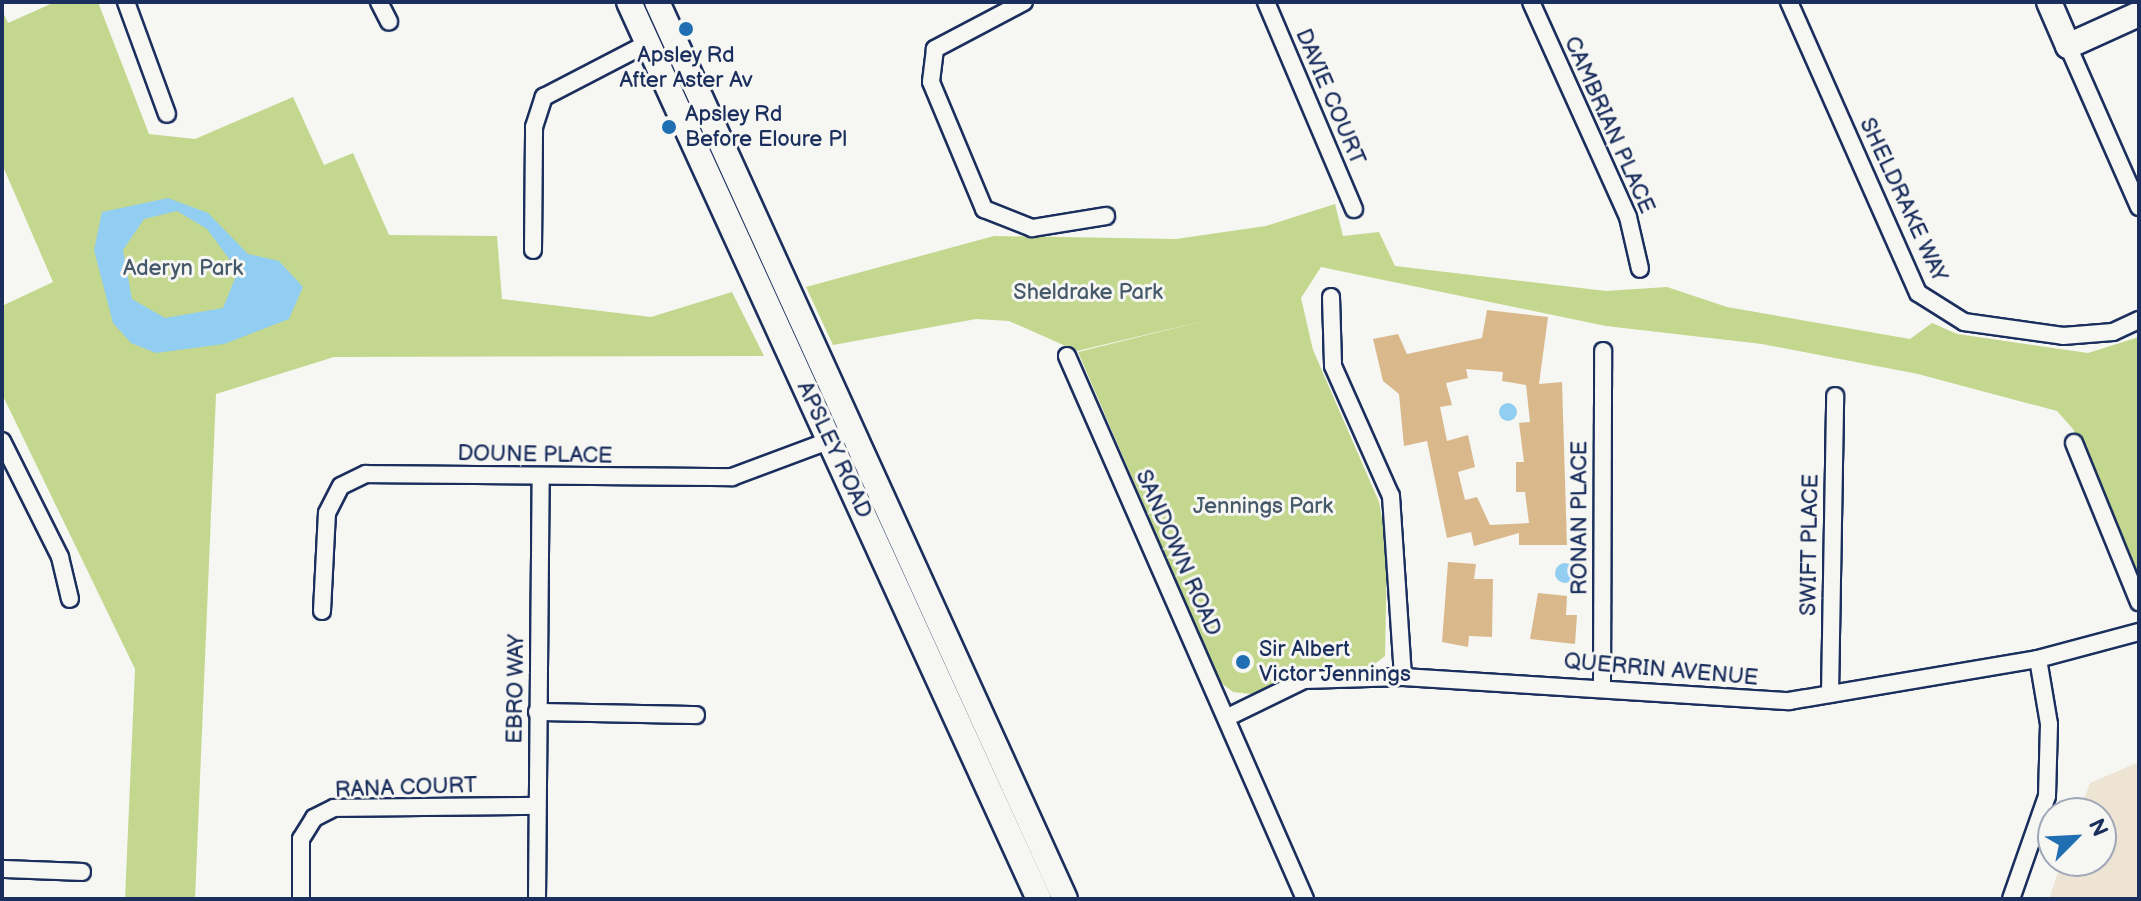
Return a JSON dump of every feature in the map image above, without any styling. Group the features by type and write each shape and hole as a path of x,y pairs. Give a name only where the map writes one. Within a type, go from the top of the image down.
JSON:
{"main road":[{"name":"APSLEY ROAD","path":"629,2 1065,899"},
{"name":"APSLEY ROAD","path":"657,2 1039,899"},
{"path":"2049,2 2068,46 2139,14"}],"street":[{"path":"126,2 167,114"},
{"path":"379,2 389,22"},
{"path":"1024,2 935,49 931,82 984,209 1032,228 1106,216"},
{"name":"DAVIE COURT","path":"1266,2 1354,209"},
{"name":"CAMBRIAN PLACE","path":"1531,2 1628,217 1640,269"},
{"name":"SHELDRAKE WAY","path":"1789,2 1918,293 1964,322 2063,336 2113,332 2139,320"},
{"path":"533,250 534,127 544,97 648,43"},
{"path":"2068,46 2139,207"},
{"path":"1331,297 1333,366 1391,496 1403,677"},
{"name":"RONAN PLACE","path":"1602,684 1603,351"},
{"name":"SANDOWN ROAD","path":"1067,356 1228,717 1305,899"},
{"name":"SWIFT PLACE","path":"1830,694 1835,396"},
{"name":"DOUNE PLACE","path":"322,611 327,513 341,486 366,474 541,479 747,475 841,437"},
{"path":"2,441 60,557 70,599"},
{"path":"2074,443 2139,602"},
{"name":"EBRO WAY","path":"537,899 541,479"},
{"name":"QUERRIN AVENUE","path":"1228,717 1304,680 1403,677 1602,684 1743,703 1830,694 2038,659 2139,632"},
{"path":"2011,899 2047,796 2049,724 2038,659"},
{"path":"537,712 696,715"},
{"name":"RANA COURT","path":"301,899 301,839 314,818 334,808 537,806"},
{"path":"2,869 82,872"}],"shaded area":[{"path":"2139,762 2139,899 2049,899 2057,877 2117,877 2117,797 2085,797 2090,783"}],"green space":[{"name":"Aderyn Park","path":"55,2 98,2 149,134 195,139 293,97 324,165 353,153 389,235 497,236 502,299 651,317 732,292 764,356 334,357 216,394 195,899 125,899 135,669 2,394 2,306 53,282 2,164 2,10 8,23"},
{"path":"1335,204 1343,236 1379,232 1395,266 1606,291 1667,287 1727,307 1910,339 1932,323 1957,334 2088,353 2139,337 2139,582 2073,429 2057,411 1918,374 1762,344 1606,326 1321,267 1301,298 1313,350 1379,502 1387,545 1385,656 1372,666 1316,667 1251,694 1233,692 1220,682 1078,352 1212,319 1077,351 1009,321 976,319 833,345 806,287 994,236 1176,239 1266,226"}],"water":[{"path":"168,198 208,213 248,254 279,261 303,287 289,319 224,344 156,353 131,343 113,323 94,250 102,212","holes":["177,211 207,229 238,271 223,308 165,318 132,299 123,250 144,219"]},
{"path":"1508,403 1517,412 1508,421 1499,412"},
{"path":"1565,563 1572,566 1575,573 1572,580 1565,583 1558,580 1555,573 1558,566"}],"building":[{"path":"1487,310 1548,317 1539,384 1562,382 1567,545 1519,545 1519,533 1474,546 1471,532 1447,538 1427,441 1404,446 1399,394 1383,381 1373,339 1398,334 1407,354 1482,338","holes":["1466,369 1503,372 1502,381 1526,385 1530,422 1519,423 1524,462 1516,462 1516,492 1525,492 1529,523 1490,525 1477,497 1465,500 1458,472 1475,467 1468,435 1447,441 1440,407 1452,405 1446,383 1468,378"]},
{"path":"1448,562 1476,564 1474,579 1493,579 1492,637 1469,636 1468,647 1442,642"},
{"path":"1538,593 1567,596 1566,615 1577,615 1575,644 1530,639"}],"place":[{"name":"Apsley Rd After Aster Av","path":"686,29"},
{"name":"Apsley Rd Before Eloure Pl","path":"669,127"},
{"name":"Sir Albert Victor Jennings","path":"1243,662"}],"park label":[{"name":"Sheldrake Park","path":"1088,293"},
{"name":"Jennings Park","path":"1263,507"}]}
